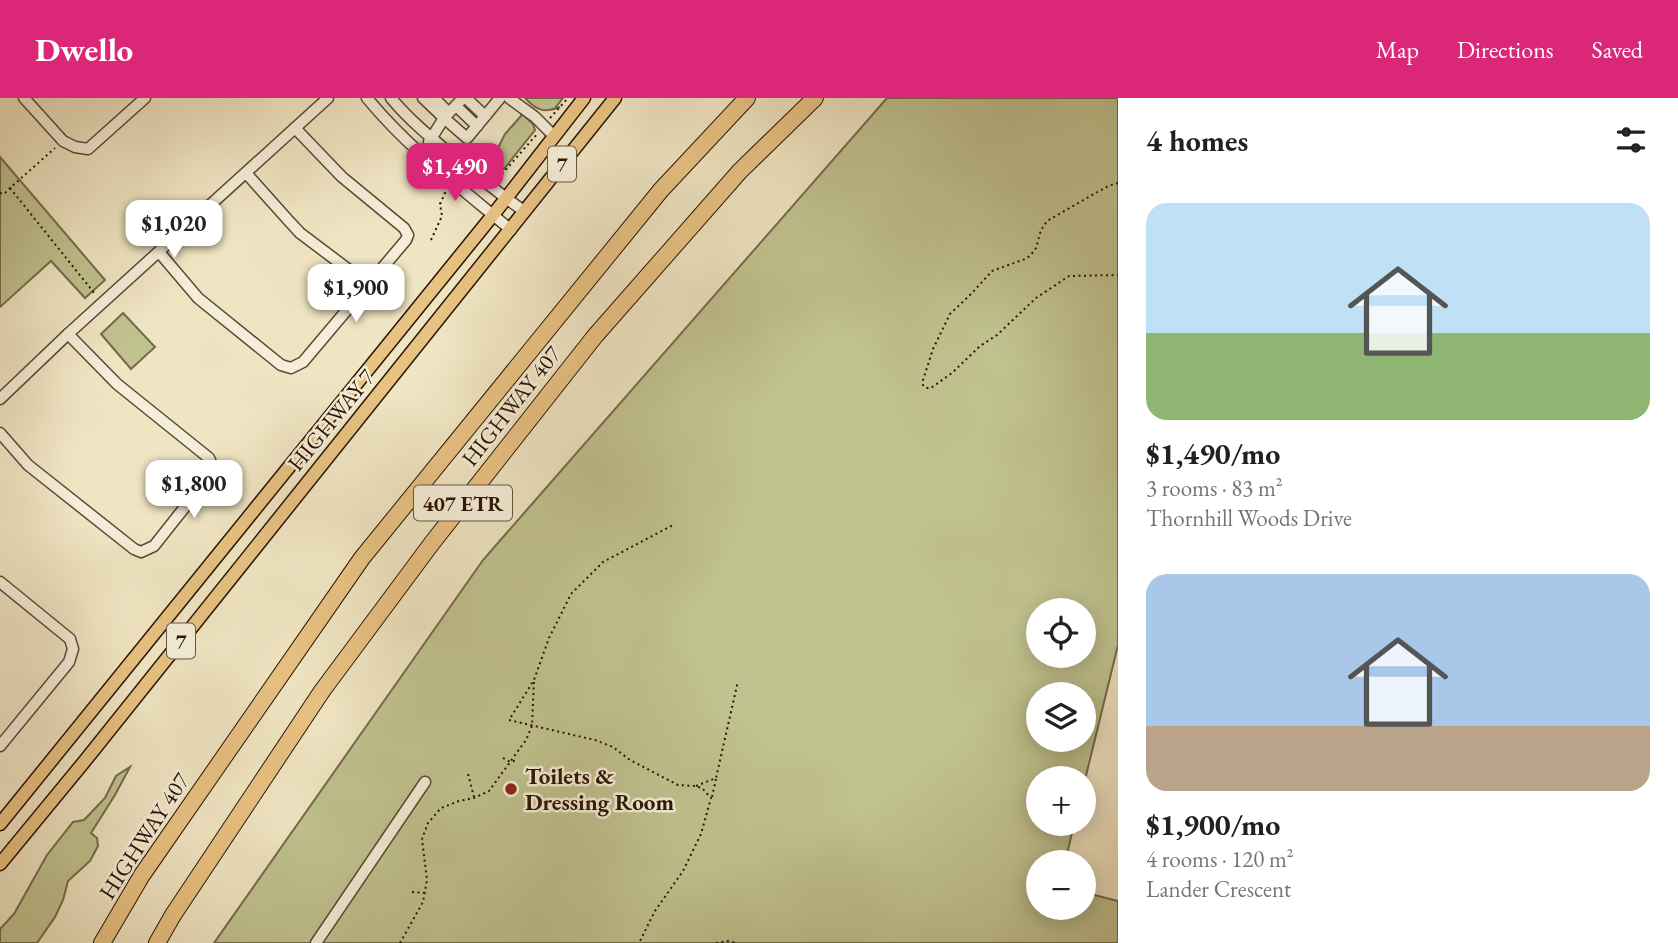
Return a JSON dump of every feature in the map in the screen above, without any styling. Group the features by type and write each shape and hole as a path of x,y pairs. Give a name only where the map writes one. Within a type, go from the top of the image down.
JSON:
{"highway":[{"name":"HIGHWAY 407","path":"102,943 142,875 362,558 661,190 747,98"},
{"name":"HIGHWAY 407","path":"157,943 322,691 432,543 595,336 740,172 815,98"}],"main road":[{"name":"HIGHWAY 7","path":"0,824 506,199 584,98"},
{"name":"HIGHWAY 7","path":"0,864 615,98"}],"street":[{"path":"24,98 64,141 75,147 88,149 145,98"},
{"path":"0,399 328,98"},
{"path":"367,98 385,120 510,230"},
{"path":"391,98 432,139 524,211"},
{"path":"423,98 485,116"},
{"path":"434,98 455,107 467,138 494,100"},
{"path":"441,98 477,126"},
{"path":"509,98 554,136"},
{"path":"420,152 455,107"},
{"path":"159,252 198,298 281,365 291,368 303,362 408,235 404,228 342,177 295,128"},
{"path":"246,173 300,233 369,285"},
{"path":"0,433 28,465 141,552 154,546 211,474 212,465 209,458 117,384 68,334"},
{"path":"0,582 70,639 73,649 69,662 0,746"},
{"path":"316,943 425,782"}],"path":[{"path":"502,174 568,98"},
{"path":"0,193 4,194 64,141"},
{"path":"431,240 442,216 440,204 445,193 442,183"},
{"path":"1118,183 1047,221 1030,256 992,271 950,314 933,349 923,385 931,388 952,373 1036,298 1069,276 1118,275"},
{"path":"10,188 97,296"},
{"path":"675,524 603,562 571,594 549,638 534,680 510,718 613,747 631,760 678,785 702,789 711,798"},
{"path":"400,943 423,902 426,880 422,839 428,823 441,808 489,791 526,740 532,726 534,680"},
{"path":"639,943 655,911 683,871 701,834 738,681"},
{"path":"503,758 510,762 517,760"},
{"path":"468,774 474,798"},
{"path":"695,786 716,778"},
{"path":"412,892 425,892"},
{"path":"716,943 737,943"}],"green space":[{"path":"525,98 563,98 555,108 560,107 549,110 545,110 533,106"},
{"path":"887,98 1118,98 1118,645 1096,735 1096,682 1026,682 1026,752 1092,752 1088,766 1026,766 1026,836 1071,836 1068,850 1026,850 1026,920 1096,920 1096,895 1118,901 1118,943 214,943 483,560"},
{"path":"521,113 533,124 535,130 504,169 488,173 469,158 499,146"},
{"path":"0,157 105,280 85,298 51,261 0,307"},
{"path":"123,313 155,347 131,369 101,334"},
{"path":"130,767 91,833 97,838 98,846 90,861 68,881 55,917 37,943 0,943 0,929 14,914 47,855 73,822 84,820 105,798 116,776"}],"place":[{"name":"Toilets & Dressing Room","path":"511,789"}]}
